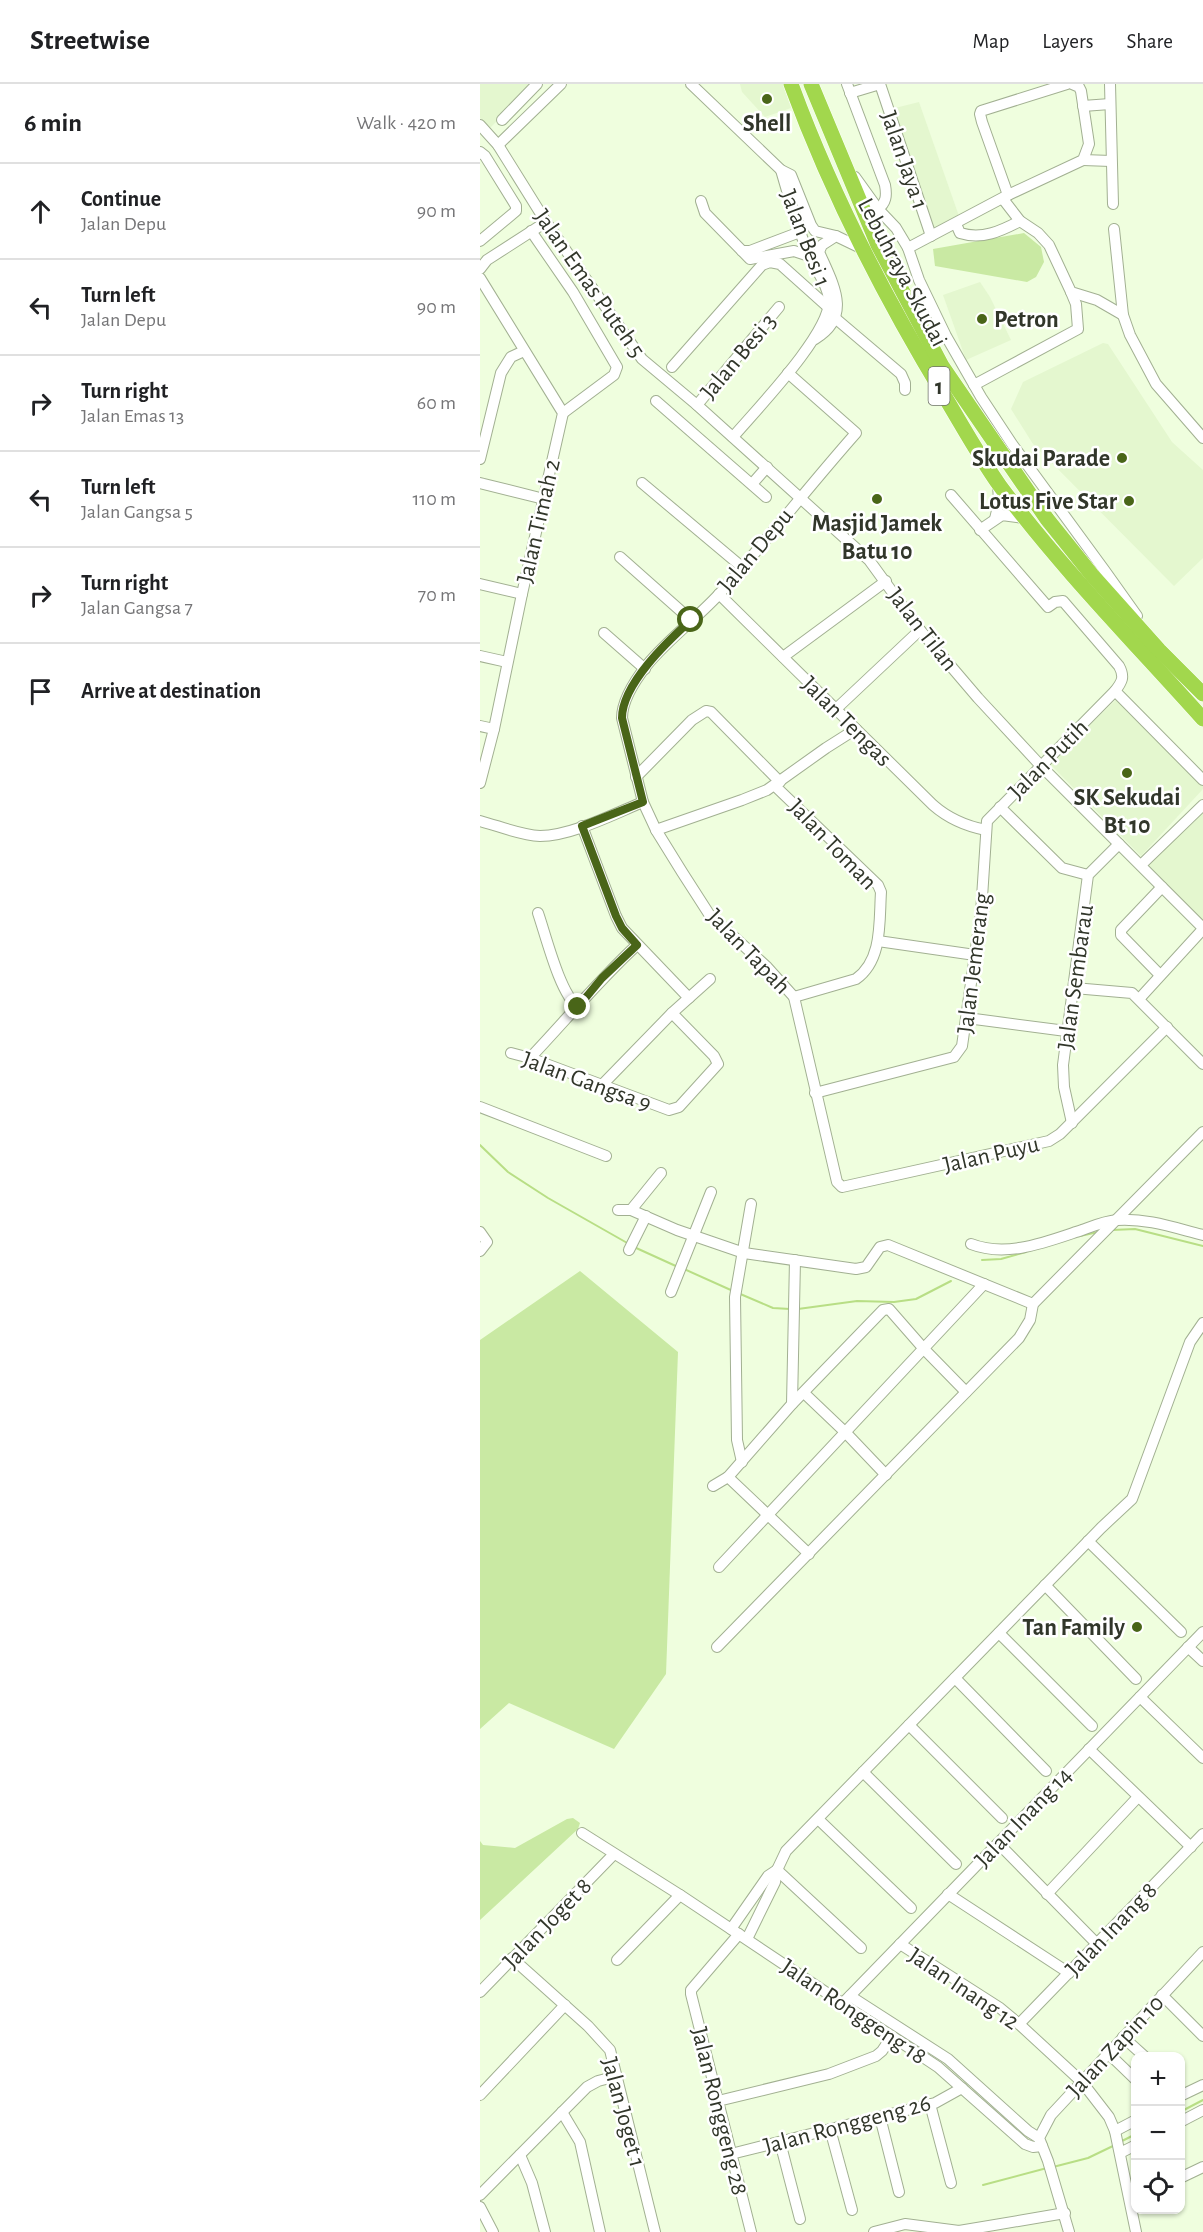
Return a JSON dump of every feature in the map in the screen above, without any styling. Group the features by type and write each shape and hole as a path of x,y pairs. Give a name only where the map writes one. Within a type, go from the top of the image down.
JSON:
{"highway":[{"name":"Lebuhraya Skudai","path":"791,84 817,150 863,249 912,341 998,483 1075,580 1203,719"},
{"name":"Lebuhraya Skudai","path":"812,84 878,245 942,366 1047,519 1092,575 1159,650 1203,694"}],"street":[{"path":"502,120 537,84"},
{"path":"498,146 561,84"},
{"name":"Jalan Besi 1","path":"692,84 781,170 791,175 811,225 816,231 836,236 863,249"},
{"path":"849,88 880,84"},
{"name":"Jalan Jaya 1","path":"880,84 931,236"},
{"path":"974,385 1078,329 1078,314 1071,292 1049,245 1038,233 1020,221 1006,197 980,114 981,111 1067,84"},
{"path":"1072,84 1079,87 1089,105 1089,144 1083,160"},
{"path":"1110,84 1109,161 1113,204"},
{"name":"Jalan Jaya 1","path":"849,88 885,185 884,205 878,209"},
{"path":"517,104 528,115"},
{"path":"1089,105 1109,104"},
{"name":"Jalan Emas Puteh 5","path":"480,125 498,146 546,222 642,359 799,497"},
{"path":"836,146 861,186 896,228 908,248 930,304 974,385 1012,444 1105,571 1159,650"},
{"path":"480,152 485,156 516,206 516,211 480,241"},
{"path":"908,248 1083,160 1109,161"},
{"name":"Jalan Besi 1","path":"733,437 815,339 828,307 826,289 809,256 781,170"},
{"path":"701,201 705,213 750,259 794,251 809,256"},
{"path":"956,224 960,233 970,236 990,235 1020,221"},
{"path":"482,261 546,222"},
{"path":"1114,229 1123,315 1130,335 1156,384 1203,438"},
{"path":"480,278 563,412 614,375 616,366 573,292 531,231"},
{"path":"742,251 750,251 800,232"},
{"name":"Jalan Besi 1","path":"815,339 827,332 835,318 836,294 819,252 822,244 836,236"},
{"path":"672,366 762,265 770,262 780,264 828,307"},
{"path":"1071,292 1097,300 1123,315"},
{"name":"Jalan Besi 3","path":"697,405 779,308"},
{"path":"835,318 901,374 905,390"},
{"path":"480,459 505,364 511,357 524,351"},
{"name":"Jalan Depu","path":"656,830 643,802 622,711 645,669 666,643 719,594 799,497 856,433 788,373"},
{"path":"656,401 766,497"},
{"path":"480,410 489,418"},
{"name":"Jalan Timah 2","path":"480,783 494,729 563,412"},
{"path":"752,484 767,467"},
{"path":"480,483 544,499"},
{"path":"642,483 742,567"},
{"path":"995,519 999,502 998,483"},
{"path":"951,495 1048,607 1055,602 1063,602 1119,666 1123,674 1123,681 1115,691 1203,780"},
{"name":"Jalan Tilan","path":"799,497 869,560 920,630 978,698 1203,929"},
{"path":"980,530 1002,515 1024,518"},
{"path":"620,557 691,620"},
{"path":"783,657 886,581"},
{"path":"480,584 522,594"},
{"name":"Jalan Tengas","path":"719,594 946,816 986,830"},
{"path":"836,709 920,630"},
{"path":"604,633 645,669"},
{"path":"480,656 507,662"},
{"name":"Jalan Putih","path":"986,830 987,821 1115,691"},
{"name":"Jalan Toman","path":"636,777 700,712 708,711 718,718 777,784 878,885 881,892 878,941 868,967 856,979 794,997"},
{"path":"480,726 494,729"},
{"path":"656,830 742,800 777,784 856,729"},
{"path":"480,821 539,836 557,834 643,802"},
{"path":"1141,865 1203,805"},
{"path":"1000,807 1062,868 1088,875"},
{"path":"582,826 622,928 689,998"},
{"name":"Jalan Tapah","path":"656,830 709,914 767,967 794,997 837,1182 842,1187"},
{"name":"Jalan Jemerang","path":"815,1093 954,1057 962,1046 981,913 986,830"},
{"name":"Jalan Sembarau","path":"1072,1123 1064,1087 1063,1065 1088,875 1119,844"},
{"path":"1160,975 1121,935 1121,930 1162,887"},
{"path":"538,913 565,991 578,1007"},
{"path":"1140,998 1203,929"},
{"path":"878,941 975,955"},
{"path":"530,1058 602,978 637,945"},
{"path":"602,1085 672,1013 710,980"},
{"path":"1074,988 1132,993 1140,998 1203,1064"},
{"name":"Jalan Gangsa 9","path":"511,1053 669,1110 679,1107 718,1064 714,1056 672,1013"},
{"path":"967,1018 1066,1031"},
{"name":"Jalan Puyu","path":"842,1187 1048,1141 1072,1123 1167,1027"},
{"path":"480,1107 606,1156"},
{"path":"717,1647 1025,1331 1033,1311 1033,1304 1203,1132"},
{"path":"631,1210 661,1173"},
{"path":"670,1292 711,1192"},
{"path":"742,1462 737,1440 735,1293 751,1204"},
{"path":"618,1210 631,1210 744,1253 856,1269 866,1267 880,1247 888,1245 1033,1304"},
{"path":"631,1246 646,1216"},
{"path":"970,1244 985,1250 1005,1251 1139,1220 1203,1235"},
{"path":"792,1404 792,1306 795,1260"},
{"path":"719,1567 984,1284"},
{"path":"713,1486 728,1477 792,1404 883,1310 889,1310 966,1392"},
{"path":"739,1934 775,1882 777,1870 786,1851 1088,1541 1132,1499 1190,1342 1203,1323"},
{"path":"804,1392 886,1475"},
{"path":"728,1477 809,1554"},
{"path":"1088,1541 1180,1632"},
{"path":"1045,1585 1136,1679"},
{"name":"Jalan Inang 14","path":"846,1999 1203,1632"},
{"path":"999,1633 1092,1726"},
{"path":"1188,1647 1203,1661"},
{"path":"955,1678 1046,1771"},
{"path":"1140,1697 1203,1758"},
{"path":"909,1725 1002,1818"},
{"path":"1089,1749 1191,1847"},
{"path":"863,1772 956,1864"},
{"path":"1047,1894 1138,1797"},
{"path":"818,1819 911,1908"},
{"name":"Jalan Ronggeng 18","path":"582,1833 739,1934 846,1999 892,2036 938,2067 1025,2144 1033,2146 1040,2142"},
{"name":"Jalan Inang 8","path":"1019,2024 1203,1834"},
{"path":"998,1843 1097,1944"},
{"name":"Jalan Joget 8","path":"480,1992 614,1854"},
{"path":"739,1934 768,1876 777,1870"},
{"path":"777,1870 861,1948"},
{"path":"948,1894 1069,1972"},
{"path":"617,1960 680,1895"},
{"name":"Jalan Ronggeng 28","path":"739,1934 691,1990 751,2232"},
{"name":"Jalan Inang 12","path":"900,1944 1000,2008 1082,2082 1109,2117 1131,2194"},
{"name":"Jalan Zapin 10","path":"1040,2142 1050,2115 1162,1995 1201,1957"},
{"name":"Jalan Joget 1","path":"512,1959 588,2026 610,2050 655,2232"},
{"path":"1162,1995 1203,2036"},
{"path":"846,1999 948,2059 1040,2142 1070,2232"},
{"path":"480,2094 565,2005"},
{"path":"717,2101 829,2074 876,2056 882,2052 892,2036"},
{"path":"1123,2037 1140,2052"},
{"path":"1108,2053 1131,2075"},
{"path":"480,2195 587,2087 598,2081 617,2076"},
{"path":"1185,2093 1203,2085"},
{"name":"Jalan Ronggeng 26","path":"731,2154 930,2104 962,2088"},
{"path":"930,2104 951,2183"},
{"path":"1185,2119 1203,2110"},
{"path":"561,2112 580,2142 600,2232"},
{"path":"880,2117 899,2192"},
{"path":"1118,2143 1131,2126"},
{"path":"830,2129 852,2210"},
{"path":"780,2142 800,2219"},
{"path":"1118,2143 1131,2144"},
{"path":"520,2155 532,2183 545,2232"},
{"path":"1185,2176 1203,2167"},
{"path":"480,2207 493,2232"},
{"path":"874,2232 905,2224 959,2231 1065,2213"},
{"name":"Jalan Inang 12","path":"1134,2214 1136,2232"}],"shaded area":[{"path":"480,84 534,84 490,128 480,118"},
{"path":"740,84 783,84 791,108 765,117 742,92"},
{"path":"919,102 960,219 933,232 891,109"},
{"path":"980,282 1011,340 966,360 943,295"},
{"name":"Skudai Parade","path":"1103,343 1108,344 1172,442 1203,470 1203,558 1174,586 1033,444 1011,409 1023,382"},
{"name":"SK Sekudai Bt 10","path":"1119,697 1203,783 1203,789 1141,856 1050,764"},
{"path":"1203,808 1203,922 1146,864"}],"green space":[{"path":"1024,233 1041,247 1044,262 1036,277 1027,282 935,266 933,249"},
{"path":"580,1271 678,1352 666,1674 614,1749 509,1703 480,1729 480,1340"},
{"path":"573,1818 580,1823 578,1829 480,1920 480,1841 483,1845 515,1848 567,1819"}],"waterway":[{"path":"480,1145 508,1172 548,1198 629,1244"},
{"path":"1112,1230 1135,1229 1203,1246"},
{"path":"1080,1236 1098,1232"},
{"path":"634,1247 678,1267"},
{"path":"982,1260 1001,1259 1026,1252"},
{"path":"684,1269 733,1291"},
{"path":"798,1309 857,1301 894,1302 916,1299 951,1281"},
{"path":"738,1293 773,1308 790,1309"},
{"path":"1185,2109 1203,2100"},
{"path":"1120,2142 1131,2136"},
{"path":"1053,2167 1088,2158 1115,2145"},
{"path":"983,2185 1047,2168"}],"place":[{"name":"Shell","path":"767,99"},
{"name":"Petron","path":"982,319"},
{"name":"Skudai Parade","path":"1122,458"},
{"name":"Masjid Jamek Batu 10","path":"877,499"},
{"name":"Lotus Five Star","path":"1129,501"},
{"name":"SK Sekudai Bt 10","path":"1127,773"},
{"name":"Tan Family","path":"1137,1627"}],"route":[{"path":"578,1007 602,978 637,945 622,928 616,916 582,826 643,802 622,711 646,666 691,620"}]}
